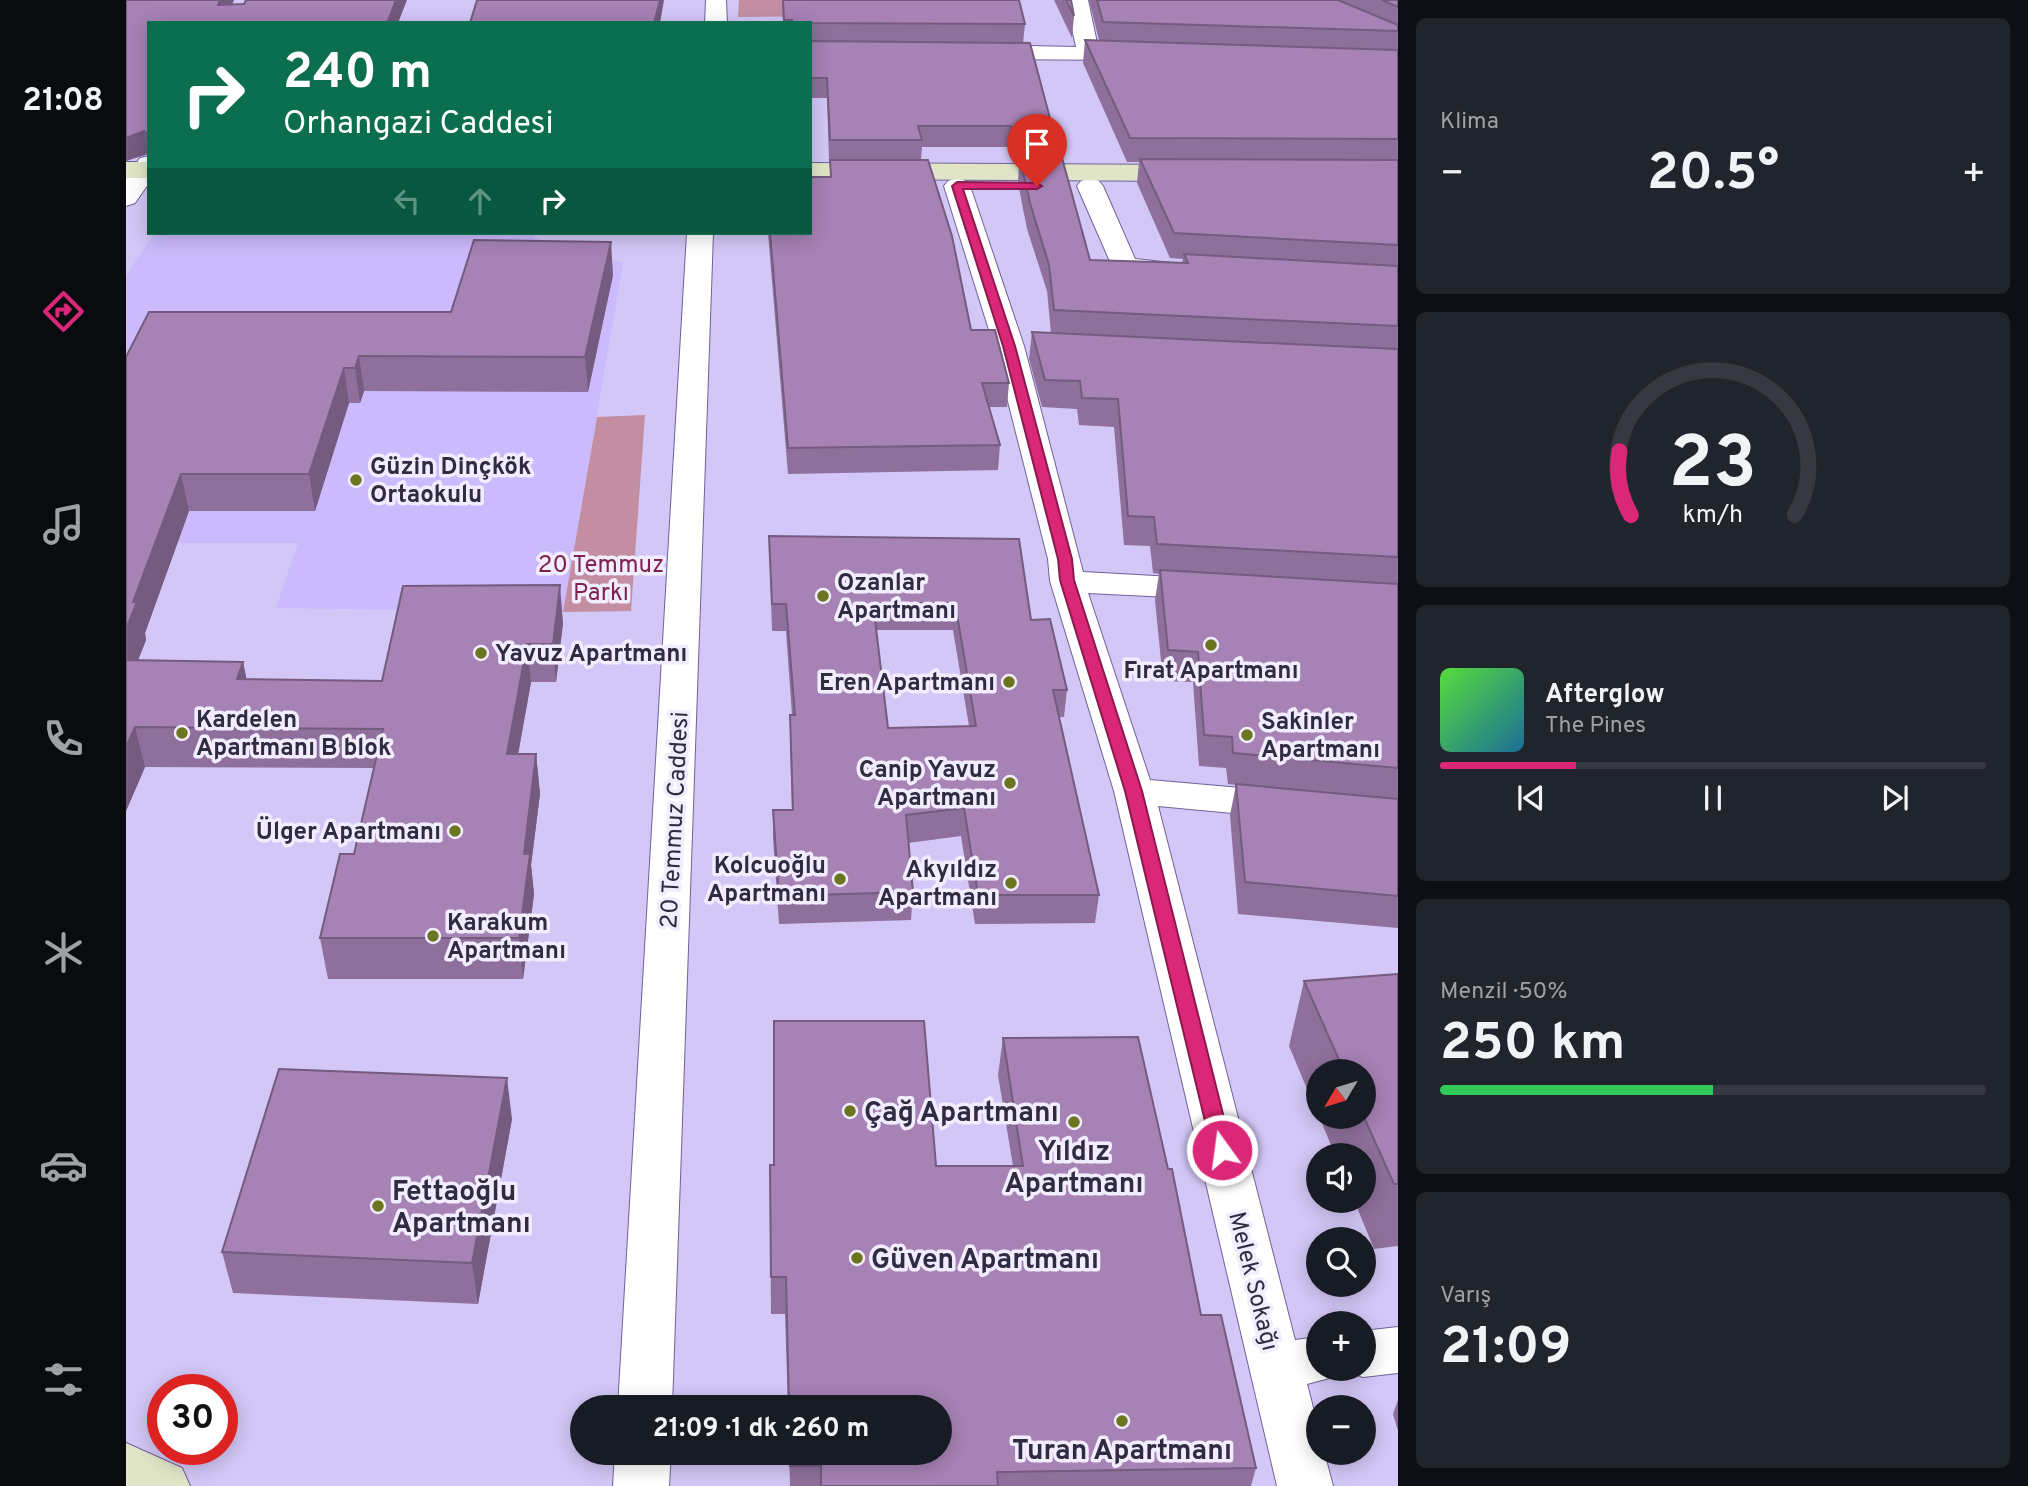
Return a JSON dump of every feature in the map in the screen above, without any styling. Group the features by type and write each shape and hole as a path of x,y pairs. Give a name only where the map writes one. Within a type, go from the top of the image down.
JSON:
{"main road":[{"path":"812,171 1209,180 1090,186 812,186"},
{"path":"126,1468 162,1486"}],"street":[{"path":"716,0 716,21"},
{"path":"1077,0 1088,53"},
{"path":"963,52 1156,55"},
{"name":"Melek Sokağı","path":"957,186 1023,347 1067,580 1134,791 1296,1363 1305,1486"},
{"path":"1090,186 1125,267 1194,271"},
{"name":"20 Temmuz Caddesi","path":"646,1395 700,235"},
{"path":"1067,580 1247,591"},
{"path":"1134,791 1315,807"},
{"path":"1376,1353 1398,1350"},
{"path":"641,1486 642,1465"}],"shaded area":[{"name":"Güzin Dinçkök Ortaokulu","path":"153,235 535,235 534,238 623,263 563,612 276,608 298,543 126,543 126,276"}],"green space":[{"path":"739,0 955,0 956,15 738,17"},
{"name":"20 Temmuz Parkı","path":"645,415 631,611 563,612 597,417"}],"building":[{"path":"126,0 220,0 218,5 244,4 246,0 396,0 388,21 147,21 147,134 144,131 126,138"},
{"path":"477,0 660,0 655,21 471,21"},
{"path":"783,0 1019,0 1025,24 812,23 784,20"},
{"path":"1066,0 1071,0 1074,16"},
{"path":"1097,0 1338,0 1398,25 1398,31 1103,22"},
{"path":"1382,0 1398,0 1398,7"},
{"path":"1085,40 1398,50 1398,139 1130,138"},
{"path":"812,41 1030,43 1056,141 1015,141 1011,126 918,126 922,140 830,140 827,78 812,78"},
{"path":"1020,158 1062,158 1090,260 1188,263 1184,254 1398,266 1398,326 1054,310 1049,265 1030,203"},
{"path":"1140,159 1398,160 1398,245 1174,233"},
{"path":"830,160 928,160 952,236 971,330 995,330 1009,383 982,383 1000,445 788,448 770,235 812,235 812,177 831,177"},
{"path":"474,240 611,242 585,357 359,356 355,368 344,368 309,474 181,474 133,602 137,602 126,629 126,357 149,312 451,312"},
{"path":"1032,332 1398,349 1398,557 1157,544 1154,517 1128,516 1118,399 1082,398 1080,381 1045,380"},
{"path":"769,536 1019,539 1031,620 1050,619 1067,690 1053,690 1099,895 978,895 964,808 906,815 913,892 779,896 773,810 793,810 790,715 795,715 786,604 772,604","holes":["873,603 955,603 976,726 888,728"]},
{"path":"1160,570 1398,584 1398,768 1233,753 1232,737 1204,735 1198,652 1168,650"},
{"path":"560,585 553,644 527,644 507,754 536,754 524,854 530,854 519,938 320,938 340,854 354,854 383,729 135,727 126,747 126,660 243,662 237,679 382,681 403,586"},
{"path":"1236,784 1398,799 1398,896 1245,882"},
{"path":"1398,974 1398,1184 1394,1184 1369,1129 1376,1129 1376,1059 1339,1059 1304,981"},
{"path":"774,1021 924,1021 936,1166 1023,1166 1003,1038 1138,1037 1168,1169 1172,1169 1201,1315 1221,1315 1256,1468 997,1472 998,1486 821,1486 821,1466 790,1465 952,1465 952,1395 789,1395 786,1277 771,1277 770,1165 774,1165"},
{"name":"Fettaoğlu Apartmanı","path":"279,1069 507,1078 472,1263 222,1252"}],"place":[{"name":"Güzin Dinçkök Ortaokulu","path":"356,480"},
{"name":"Ozanlar Apartmanı","path":"823,596"},
{"name":"Fırat Apartmanı","path":"1211,645"},
{"name":"Yavuz Apartmanı","path":"481,653"},
{"name":"Eren Apartmanı","path":"1009,682"},
{"name":"Kardelen Apartmanı B blok","path":"182,733"},
{"name":"Sakinler Apartmanı","path":"1247,735"},
{"name":"Canip Yavuz Apartmanı","path":"1010,783"},
{"name":"Ülger Apartmanı","path":"455,831"},
{"name":"Kolcuoğlu Apartmanı","path":"840,879"},
{"name":"Akyıldız Apartmanı","path":"1011,883"},
{"name":"Karakum Apartmanı","path":"433,936"},
{"name":"Çağ Apartmanı","path":"850,1111"},
{"name":"Yıldız Apartmanı","path":"1074,1122"},
{"name":"Fettaoğlu Apartmanı","path":"378,1206"},
{"name":"Güven Apartmanı","path":"857,1258"},
{"name":"Turan Apartmanı","path":"1122,1421"}],"route":[{"path":"1037,186 957,186 1009,346 1065,559 1067,580 1134,791 1222,1150"}]}
